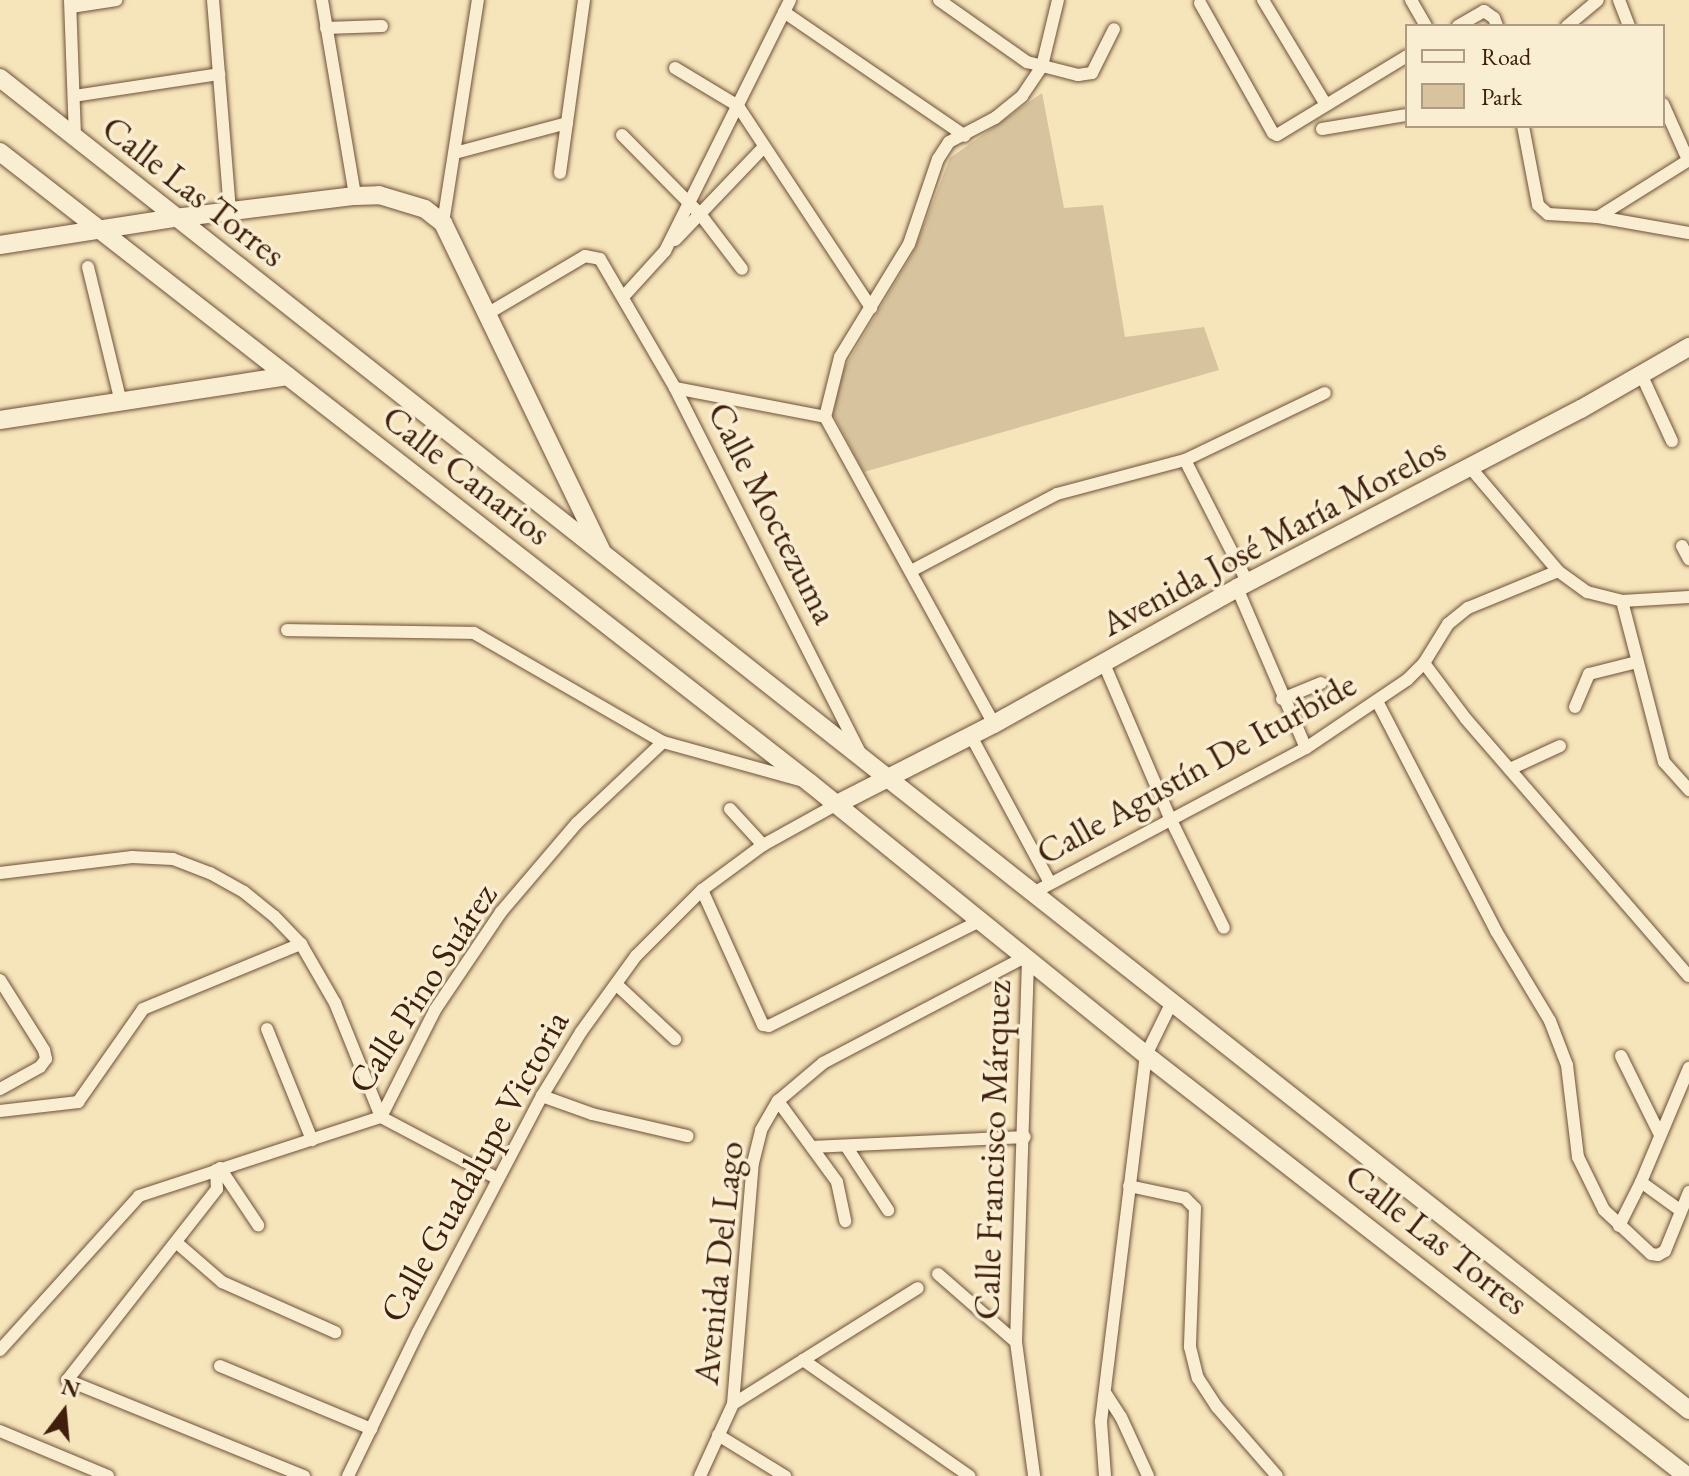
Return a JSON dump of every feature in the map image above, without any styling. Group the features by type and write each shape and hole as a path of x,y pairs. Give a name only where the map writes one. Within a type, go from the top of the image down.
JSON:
{"main road":[{"name":"Calle Las Torres","path":"0,78 350,354"},
{"path":"0,152 288,376"},
{"path":"0,245 175,218 355,196 403,200 425,209 443,223 603,554"},
{"name":"Avenida José María Morelos","path":"887,779 1689,347"},
{"name":"Calle Canarios","path":"350,354 1033,893"},
{"path":"0,420 288,376"},
{"name":"Calle Canarios","path":"288,376 837,804 980,921"},
{"name":"Calle Guadalupe Victoria","path":"837,804 887,779"},
{"name":"Calle Las Torres","path":"1033,893 1689,1410"},
{"name":"Calle Las Torres","path":"980,921 1146,1055 1687,1476"}],"street":[{"path":"75,138 70,3 116,0"},
{"path":"213,0 230,211"},
{"path":"322,0 355,196"},
{"path":"443,223 478,0"},
{"path":"560,173 584,0"},
{"path":"939,0 955,5 1027,62 1078,75 1092,73 1114,29"},
{"path":"994,724 825,417 840,357 909,244 938,159 949,142 965,136 1022,96 1042,66 1058,0"},
{"path":"1263,0 1326,105"},
{"path":"1411,0 1425,24"},
{"path":"1569,24 1598,0"},
{"path":"1619,0 1628,24"},
{"path":"1200,3 1273,133 1277,135 1405,57"},
{"path":"665,251 787,6 965,136"},
{"path":"1461,24 1484,11 1496,22"},
{"path":"326,28 382,26"},
{"path":"675,68 738,106 871,308"},
{"path":"74,96 219,74"},
{"path":"1598,217 1689,160 1665,108"},
{"path":"1322,129 1405,115"},
{"path":"455,153 567,123"},
{"path":"1523,128 1538,205 1548,214 1598,217 1689,233"},
{"path":"622,135 690,202 742,269"},
{"path":"624,296 764,147"},
{"name":"Calle Moctezuma","path":"487,314 585,256 594,255 600,259 675,388 864,760"},
{"path":"88,267 121,402"},
{"path":"1641,374 1672,441"},
{"path":"675,388 825,417"},
{"path":"911,571 1057,494 1185,460 1325,393"},
{"path":"1185,460 1243,586 1282,699 1306,748"},
{"path":"1469,466 1558,571 1587,592 1622,601 1686,600"},
{"path":"1682,546 1689,559"},
{"name":"Calle Agustín De Iturbide","path":"1033,893 1306,748 1378,703 1424,663 1448,624 1468,608 1558,571"},
{"path":"1622,601 1664,762 1689,790"},
{"path":"287,630 474,633 663,742 810,783"},
{"path":"1575,707 1589,674 1637,662"},
{"path":"1424,663 1510,769 1689,976"},
{"path":"1104,664 1171,820 1224,928"},
{"path":"1282,699 1321,683"},
{"path":"1378,703 1496,931 1550,1021 1567,1065 1578,1157 1604,1210 1651,1254 1658,1255 1665,1251 1689,1192"},
{"path":"971,736 1050,883"},
{"name":"Calle Pino Suárez","path":"0,1350 139,1196 381,1117 435,1010 501,912 577,823 663,742"},
{"path":"1510,769 1560,746"},
{"path":"1670,772 1689,772"},
{"name":"Calle Guadalupe Victoria","path":"348,1476 542,1096 636,956 702,890 763,845 837,804"},
{"path":"730,809 763,845"},
{"path":"0,873 132,857 173,859 210,873 244,892 274,916 301,944 335,1003 381,1117 498,1179"},
{"path":"702,890 763,1025 769,1026 980,921"},
{"path":"0,1111 78,1102 143,1009 301,944"},
{"name":"Avenida Del Lago","path":"700,1476 733,1404 753,1163 761,1130 778,1101 823,1063 1026,958"},
{"name":"Calle Francisco Márquez","path":"1026,958 1025,1137 1016,1342 1034,1476"},
{"path":"0,980 44,1050 46,1059 40,1067 0,1089"},
{"path":"616,984 675,1039"},
{"path":"1105,1476 1101,1421 1146,1055 1171,1004"},
{"path":"267,1029 312,1140"},
{"path":"1621,1056 1660,1135"},
{"path":"1619,1226 1689,1068"},
{"path":"542,1096 592,1114 687,1136"},
{"path":"778,1101 837,1182 845,1221"},
{"path":"812,1147 1025,1137"},
{"path":"846,1146 888,1210"},
{"path":"218,1169 258,1225"},
{"path":"218,1169 217,1189 67,1380 304,1476"},
{"path":"1641,1182 1681,1211"},
{"path":"1129,1186 1185,1198 1195,1208 1190,1347 1198,1378 1217,1407 1277,1476"},
{"path":"177,1243 222,1282 335,1332"},
{"path":"938,1274 1016,1342"},
{"path":"733,1404 918,1288"},
{"path":"803,1360 969,1476"},
{"path":"220,1366 371,1429"},
{"path":"1106,1394 1121,1417 1148,1476"},
{"path":"0,1431 108,1476"},
{"path":"718,1435 785,1476"}],"green space":[{"path":"1042,93 1064,208 1103,205 1125,337 1204,327 1219,370 864,472 833,414 843,370 913,253 950,158"}]}
